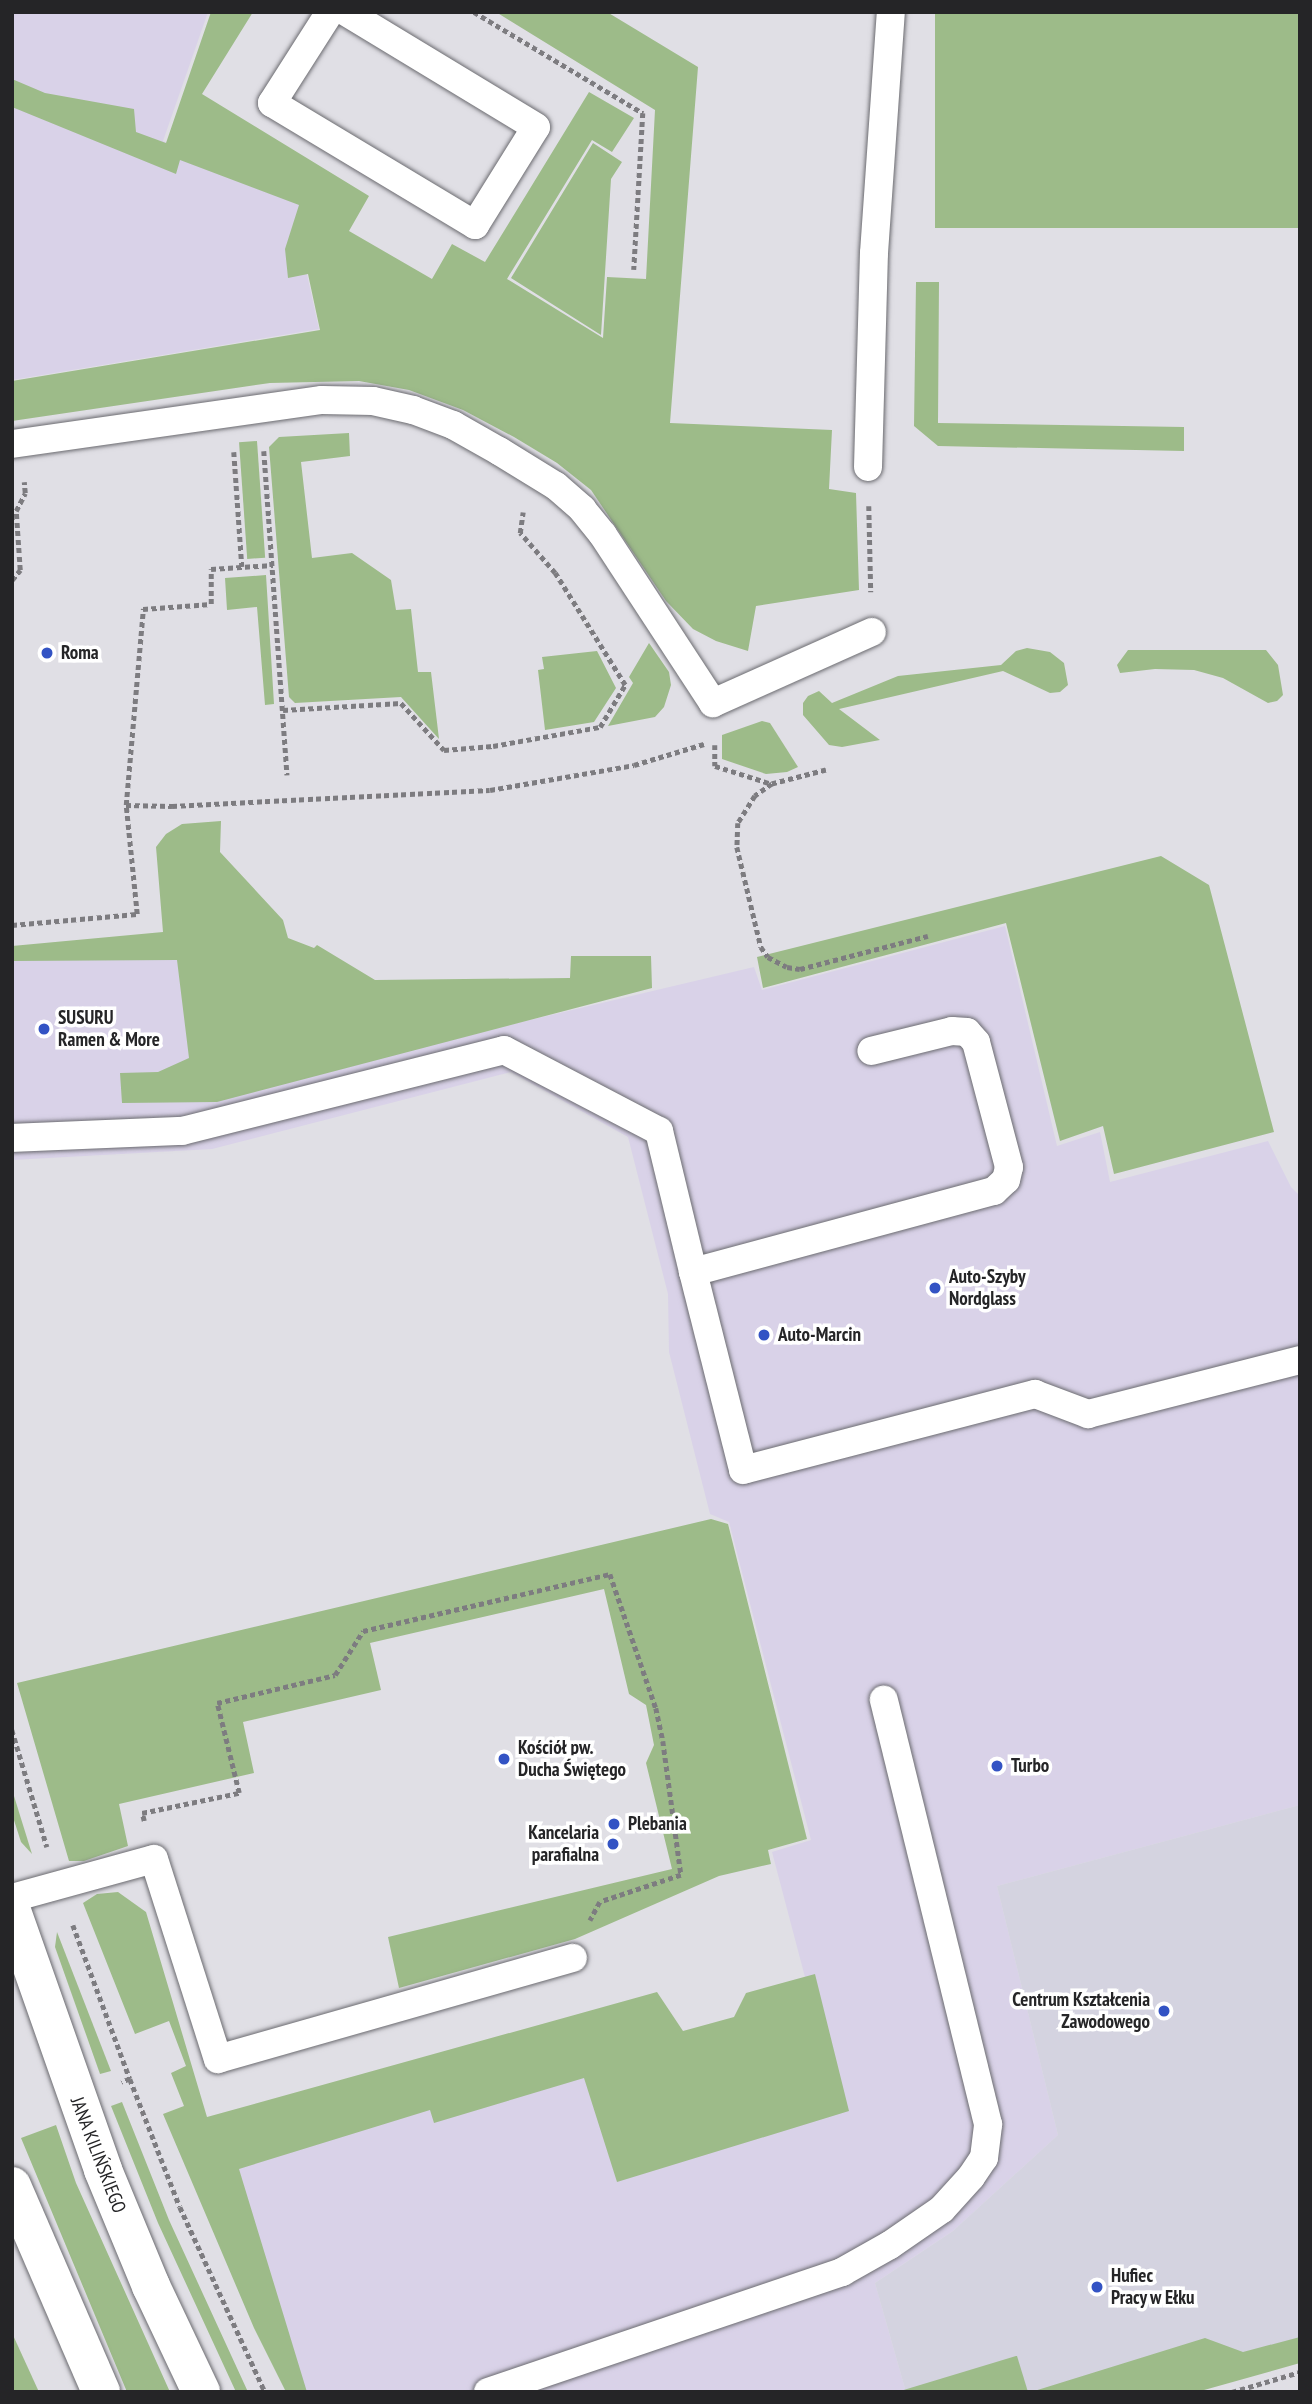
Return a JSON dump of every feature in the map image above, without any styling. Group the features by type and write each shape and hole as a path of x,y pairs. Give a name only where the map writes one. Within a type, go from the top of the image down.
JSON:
{"street":[{"name":"JANA KILIŃSKIEGO","path":"12,1911 75,2097 151,2286 201,2392"},
{"path":"12,2186 101,2392"}],"lane":[{"path":"330,12 272,103 475,225 536,127 346,12"},
{"path":"868,467 874,253 891,12"},
{"path":"12,444 322,400 373,401 413,410 453,425 556,486 582,509 603,535 713,703 872,632"},
{"path":"694,1272 994,1191 1006,1180 1009,1167 976,1042 967,1032 952,1031 871,1051"},
{"path":"12,1138 182,1131 505,1050 659,1131 743,1470 1035,1394 1088,1414 1300,1360"},
{"path":"488,2392 842,2272 890,2245 942,2209 984,2158 988,2124 884,1700"},
{"path":"12,1898 155,1859 218,2059 573,1958"}],"path":[{"path":"474,12 643,113 634,270"},
{"path":"264,446 287,775"},
{"path":"234,450 242,567"},
{"path":"868,467 872,632"},
{"path":"12,580 20,570 16,511 25,493 23,471"},
{"path":"283,710 401,704 444,750 493,746 600,727 625,685 555,573 520,533 524,500"},
{"path":"12,925 137,914 126,805 143,609 211,604 211,569 273,565"},
{"path":"126,805 172,806 490,790 634,765 715,740 715,766 772,784"},
{"path":"827,770 772,784 755,796 738,823 737,847 761,947 768,957 787,967 800,970 928,936"},
{"path":"155,1859 142,1813 239,1793 217,1703 335,1675 363,1631 610,1574 658,1719 681,1875 600,1902 573,1958"},
{"path":"12,1730 59,1885 130,2079 180,2207 265,2392"},
{"path":"75,2097 130,2079"},
{"path":"1232,2392 1300,2372"}],"shaded area":[{"path":"12,12 208,12 163,141 313,199 306,270 319,329 12,380"},
{"path":"1005,926 1057,1146 1100,1132 1110,1182 1268,1141 1291,1187 1300,1196 1300,1805 997,1886 1058,2135 953,2231 875,2283 906,2392 290,2392 182,2157 594,2040 830,2072 772,1852 811,1840 729,1522 710,1514 669,1352 668,1294 628,1137 511,1072 212,1149 12,1160 12,956 181,956 196,1099 754,967 762,990"},
{"name":"Centrum Kształcenia Zawodowego","path":"1300,1805 1300,2344 1127,2392 906,2392 875,2283 953,2231 1058,2135 997,1886"}],"green space":[{"path":"211,12 253,12 202,94 369,196 349,231 432,279 452,244 485,262 589,92 634,118 612,152 592,140 507,279 603,338 607,277 646,279 655,110 496,12 607,12 698,67 670,423 832,430 829,489 856,493 859,590 756,606 748,651 716,641 693,629 666,601 591,490 557,463 514,437 463,410 409,390 359,381 270,383 12,421 12,381 320,330 308,274 288,278 285,249 299,205 180,160 176,174 12,107 12,79 45,93 134,109 136,132 166,143"},
{"path":"935,12 1300,12 1300,228 935,228"},
{"path":"593,143 622,162 611,179 601,335 511,278"},
{"path":"916,282 939,282 938,423 1184,427 1184,451 938,446 914,426"},
{"path":"349,433 350,456 301,462 312,558 352,553 391,580 396,610 411,609 418,672 431,672 439,739 401,697 295,703 289,697 269,447 279,437"},
{"path":"257,441 265,558 247,559 239,442"},
{"path":"266,575 274,704 265,705 257,607 227,610 225,578"},
{"path":"649,643 669,672 671,685 664,707 655,717 608,726 633,683 629,677"},
{"path":"1027,648 1050,652 1064,663 1068,685 1060,692 1050,693 1003,671 839,709 880,740 842,747 829,745 803,715 803,703 808,696 819,691 832,703 898,676 1001,665 1016,651"},
{"path":"1128,650 1266,650 1278,665 1283,695 1277,701 1268,703 1223,678 1194,670 1155,669 1120,673 1117,665"},
{"path":"597,651 616,688 594,722 545,730 538,670 544,669 542,657"},
{"path":"762,721 770,723 798,767 787,772 766,774 722,759 722,735"},
{"path":"221,821 220,852 283,920 288,938 314,948 317,945 375,980 570,978 571,956 651,956 652,988 217,1102 122,1103 120,1073 158,1072 189,1058 177,960 12,961 12,946 163,932 156,847 166,834 182,824"},
{"path":"1161,856 1209,885 1274,1132 1114,1174 1103,1126 1060,1141 1006,923 763,988 757,957"},
{"path":"711,1519 728,1524 807,1839 768,1850 771,1864 719,1876 575,1939 399,1988 388,1937 672,1869 646,1763 654,1745 646,1705 629,1694 604,1589 370,1643 381,1690 243,1722 254,1773 119,1804 128,1846 84,1861 69,1861 17,1683"},
{"path":"12,1790 32,1854 21,1842 12,1814"},
{"path":"118,1892 146,1912 207,2117 657,1992 683,2031 734,2017 746,1993 815,1974 849,2111 617,2182 584,2078 434,2123 430,2110 239,2169 307,2392 286,2392 254,2328 163,2114 184,2106 171,2073 186,2066 169,2021 135,2034 83,1903 97,1894"},
{"path":"57,1932 111,2071 100,2074 55,1947"},
{"path":"122,2102 169,2220 248,2392 236,2392 158,2223 111,2106"},
{"path":"56,2125 76,2183 170,2392 127,2392 21,2138"},
{"path":"12,2333 39,2392 12,2392"},
{"path":"1300,2337 1300,2363 1197,2392 1031,2392 1205,2338 1243,2352"},
{"path":"1016,2356 1028,2392 897,2392"}],"place":[{"name":"Roma","path":"47,653"},
{"name":"SUSURU Ramen & More","path":"44,1029"},
{"name":"Auto-Szyby Nordglass","path":"935,1288"},
{"name":"Auto-Marcin","path":"764,1335"},
{"name":"Kościół pw. Ducha Świętego","path":"504,1759"},
{"name":"Turbo","path":"997,1766"},
{"name":"Plebania","path":"614,1824"},
{"name":"Kancelaria parafialna","path":"613,1844"},
{"name":"Centrum Kształcenia Zawodowego","path":"1164,2011"},
{"name":"Hufiec Pracy w Ełku","path":"1097,2287"}]}
